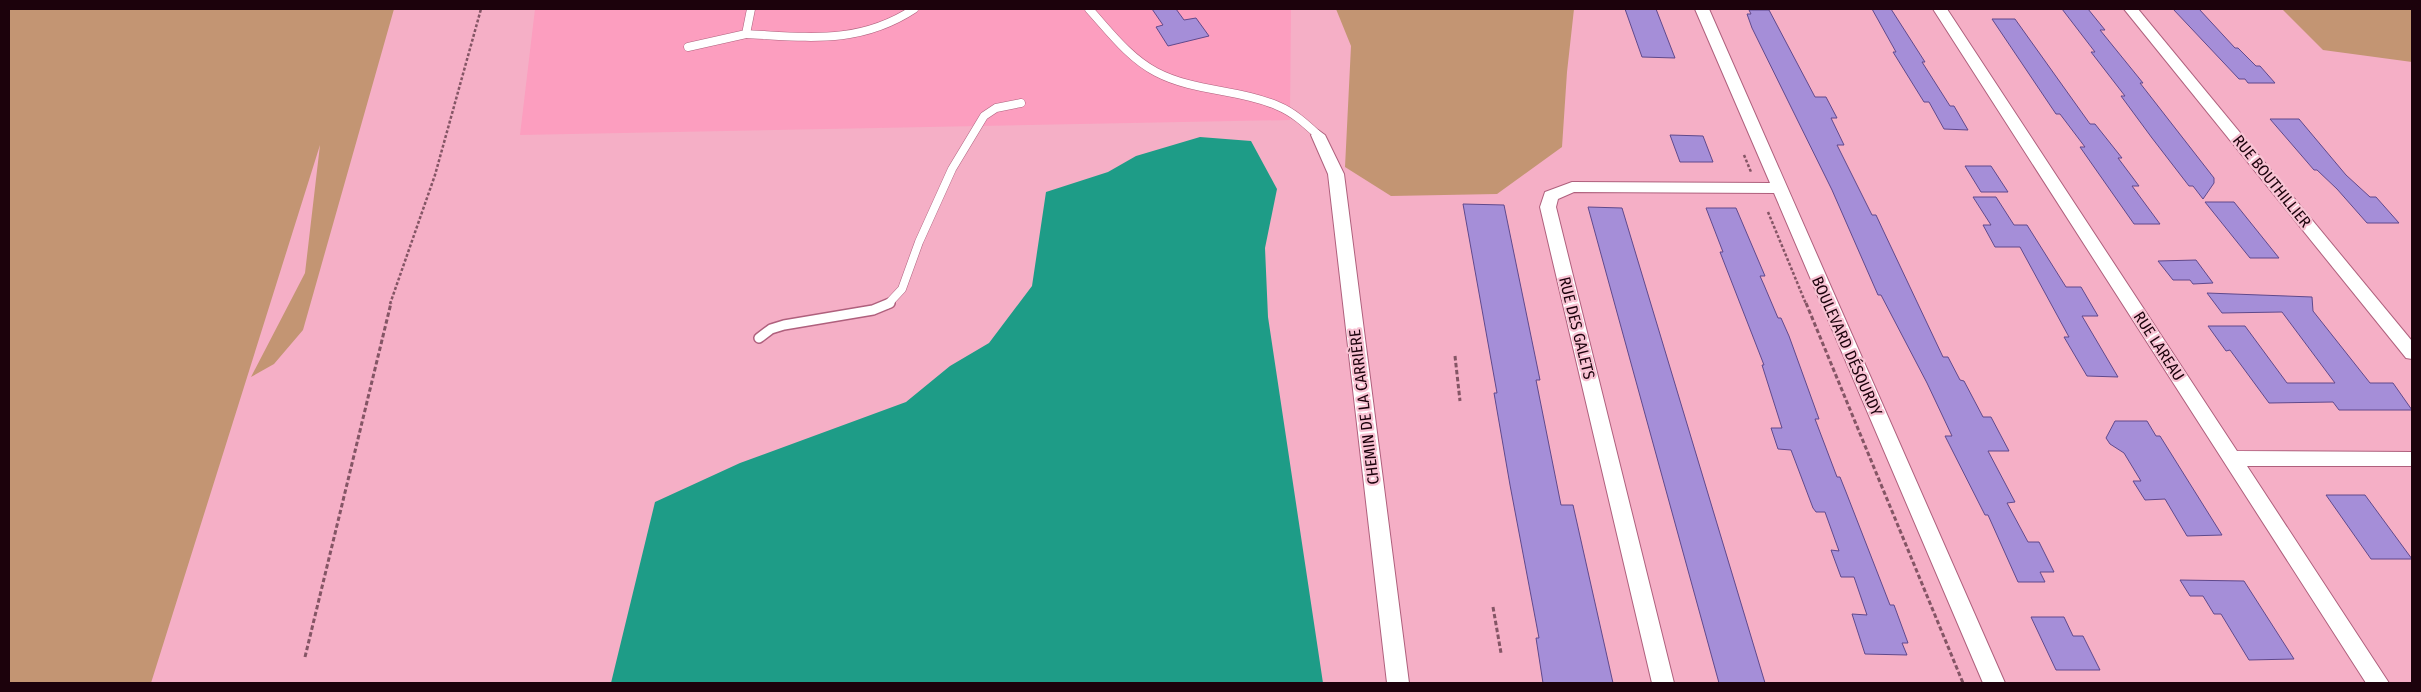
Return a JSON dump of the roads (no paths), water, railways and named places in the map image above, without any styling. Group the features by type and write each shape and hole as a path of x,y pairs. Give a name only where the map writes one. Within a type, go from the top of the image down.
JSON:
{"street":[{"name":"BOULEVARD DÉSOURDY","path":"1702,9 1994,683"},
{"name":"RUE LAREAU","path":"1940,9 2378,683"},
{"name":"RUE BOUTHILLIER","path":"2131,9 2412,352"},
{"name":"CHEMIN DE LA CARRIÈRE","path":"1318,135 1336,174 1398,683"},
{"name":"RUE DES GALETS","path":"1663,683 1548,207 1551,196 1572,187 1778,188"},
{"path":"2233,458 2412,459"}],"lane":[{"path":"746,34 751,9"},
{"path":"688,47 746,34 826,37 874,31 898,22 914,9"},
{"path":"1089,9 1138,59 1154,71 1180,82 1277,105 1298,117 1318,135"},
{"path":"759,338 770,330 784,325 873,310 890,303 902,289 919,242 952,169 984,116 989,111 1001,106 1021,103"}]}
